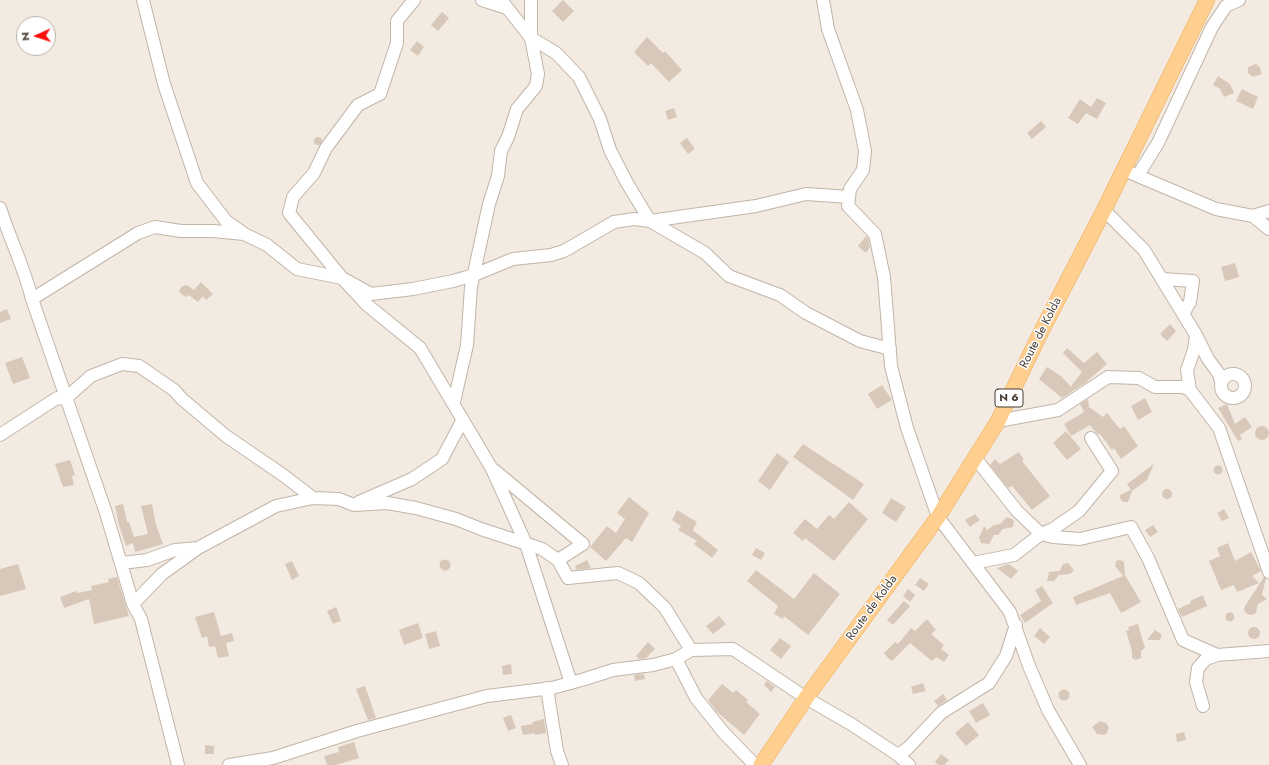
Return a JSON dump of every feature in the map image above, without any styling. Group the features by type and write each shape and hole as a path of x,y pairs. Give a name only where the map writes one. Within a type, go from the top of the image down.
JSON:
{"main road":[{"name":"Route de Kolda","path":"761,765 806,698 938,517 976,459 998,421 1207,0"}],"street":[{"path":"143,0 164,84 197,183 226,221 244,234 267,245 297,269 342,278 371,294 413,289 474,274 513,259 551,255 564,251 614,222 634,219 650,221 756,206 806,194 849,197"},
{"path":"414,0 397,21 396,43 380,94 358,104 326,148 314,173 293,197 289,213 342,278 366,304 420,348 454,402 462,421 492,469 526,544 571,683"},
{"path":"482,0 504,4 530,38 556,53 579,77 600,118 610,150 627,183 650,221 706,253 729,276 780,295 806,313 860,341 890,349"},
{"path":"454,402 467,345 471,287 489,204 498,176 501,151 508,137 517,109 536,86 538,74 530,38 531,0"},
{"path":"823,0 828,29 857,110 865,151 863,170 850,189 848,206 875,234 884,277 891,366 907,428 938,517 1010,612 1016,625 1029,666 1048,710 1080,765"},
{"path":"1138,175 1158,143 1212,27 1226,6 1239,0"},
{"path":"1123,169 1216,209 1253,216 1269,211"},
{"path":"0,208 10,241 26,274 32,298 65,398 122,563 133,604 141,619 178,765"},
{"path":"1104,210 1144,250 1196,335 1208,359 1219,374 1221,382"},
{"path":"1253,216 1269,229"},
{"path":"32,298 138,233 155,227 181,231 213,231 244,234"},
{"path":"1162,279 1193,281 1190,302 1183,314"},
{"path":"1196,335 1194,350 1187,370 1190,390 1219,428 1269,572"},
{"path":"0,435 57,398 65,398 91,376 122,364 138,366 174,390 182,399 226,436 283,475 313,498"},
{"path":"998,421 1058,410 1108,377 1139,378 1156,387 1183,387 1190,390"},
{"path":"354,505 379,492 412,479 442,459 462,421"},
{"path":"973,563 1014,555 1041,534 1053,529 1079,511 1112,471 1090,438"},
{"path":"976,459 1017,511 1041,534 1053,537 1080,539 1131,527 1148,558 1183,640 1217,655"},
{"path":"492,469 583,544 558,560"},
{"path":"133,604 162,574 198,548 276,506 313,498 339,499 354,505 387,503 416,508 456,519 481,529 542,549 558,560 568,578 618,574 639,583 665,608 691,650"},
{"path":"122,563 147,560 176,550 198,548"},
{"path":"898,755 908,748 941,713 989,683 1006,656 1016,625"},
{"path":"229,765 268,761 357,731 487,696 547,688 571,683 613,670 653,665 676,659 691,650 733,649 806,698 851,724 898,755 909,765"},
{"path":"1203,706 1196,682 1198,668 1206,659 1217,655 1269,651"},
{"path":"676,659 696,698 724,732 755,765"},
{"path":"547,688 557,751 562,765"}],"building":[{"path":"563,0 574,11 563,22 552,11"},
{"path":"442,12 449,18 438,31 431,25"},
{"path":"647,37 663,53 665,51 682,70 669,82 651,63 648,66 634,52"},
{"path":"417,41 424,47 418,56 410,50"},
{"path":"1256,64 1260,68 1262,74 1253,77 1248,73 1248,67"},
{"path":"1218,76 1230,84 1234,93 1224,97 1220,89 1213,85"},
{"path":"1242,89 1258,97 1253,109 1236,101"},
{"path":"1097,98 1106,103 1097,119 1086,113 1078,124 1068,118 1080,99 1091,107"},
{"path":"674,108 677,117 668,120 665,111"},
{"path":"1041,121 1046,127 1032,139 1027,133"},
{"path":"316,137 320,137 322,141 320,145 316,145 314,143 314,139"},
{"path":"687,138 695,149 688,154 680,143"},
{"path":"866,236 870,247 866,253 858,246"},
{"path":"1235,263 1239,277 1225,281 1221,267"},
{"path":"201,282 213,294 206,300 203,296 198,302 189,295 186,297 179,291 182,286 187,285 194,290"},
{"path":"7,309 11,319 0,323 0,312"},
{"path":"1170,324 1176,331 1167,341 1160,334"},
{"path":"1067,348 1084,363 1097,352 1107,364 1085,383 1062,398 1039,379 1047,367 1061,376 1072,388 1071,386 1082,372 1063,353"},
{"path":"22,357 30,378 13,384 5,363"},
{"path":"882,385 892,400 877,409 868,394"},
{"path":"1145,398 1152,412 1138,420 1131,406"},
{"path":"1088,399 1089,407 1103,417 1107,413 1120,429 1124,426 1138,446 1121,459 1114,448 1112,450 1099,433 1098,435 1090,425 1071,436 1064,424 1084,412 1080,404"},
{"path":"1227,404 1235,424 1245,417 1252,427 1240,435 1242,439 1238,441 1218,408"},
{"path":"1262,426 1267,428 1269,433 1267,438 1262,440 1257,438 1255,433 1257,428"},
{"path":"1066,431 1081,449 1067,460 1053,443"},
{"path":"803,444 864,484 853,500 793,457"},
{"path":"1019,452 1024,460 1022,461 1050,496 1032,510 1012,486 1008,488 990,465 995,459 1000,464"},
{"path":"777,453 789,462 770,490 758,481"},
{"path":"70,460 75,475 72,476 74,485 63,487 55,464"},
{"path":"1154,464 1147,480 1132,491 1128,502 1123,502 1120,495 1131,490 1127,484"},
{"path":"1216,466 1220,466 1222,470 1220,474 1216,474 1214,472 1214,468"},
{"path":"1165,489 1169,489 1171,490 1171,498 1165,499 1162,496 1162,492"},
{"path":"629,497 649,513 632,542 626,538 606,561 590,547 607,526 616,533 625,519 617,513"},
{"path":"891,498 906,507 896,522 882,513"},
{"path":"849,502 868,519 834,561 805,538 803,541 793,533 805,519 817,529 829,515 834,519"},
{"path":"123,504 127,522 129,522 134,537 148,534 141,506 152,504 156,525 163,544 135,552 133,543 126,546 115,506"},
{"path":"1224,509 1229,518 1222,521 1217,513"},
{"path":"677,510 697,522 693,530 718,550 712,558 694,544 697,541 678,530 681,526 672,520"},
{"path":"975,514 980,520 970,527 965,520"},
{"path":"1007,517 1014,520 1013,527 1003,529 998,535 994,535 989,544 981,543 979,538 984,526 987,530 994,525 1000,524"},
{"path":"1153,525 1158,532 1150,537 1145,530"},
{"path":"1228,543 1235,561 1251,552 1261,571 1252,576 1259,583 1237,592 1234,585 1221,590 1209,561 1220,556 1217,548"},
{"path":"756,548 765,553 761,560 752,555"},
{"path":"443,560 447,560 449,561 449,569 443,570 440,567 440,563"},
{"path":"587,560 591,568 577,570 575,566"},
{"path":"1120,560 1124,562 1125,575 1141,602 1121,613 1110,593 1076,605 1073,597 1123,576 1115,566 1116,561"},
{"path":"292,561 299,576 292,580 285,564"},
{"path":"1068,563 1074,570 1070,574 1059,575 1054,581 1047,581 1049,572 1060,571 1063,564"},
{"path":"18,564 26,589 0,596 0,569"},
{"path":"1009,564 1018,571 1011,579 997,568"},
{"path":"756,570 794,599 814,573 840,594 808,635 784,616 783,619 774,614 778,606 747,581"},
{"path":"117,577 129,616 94,624 89,599 64,608 60,597 76,591 77,593 92,590 91,586 109,582 108,579"},
{"path":"1264,577 1266,578 1262,595 1267,599 1258,604 1256,613 1252,615 1247,614 1244,610 1245,606"},
{"path":"920,578 929,584 924,591 915,585"},
{"path":"1042,586 1053,603 1025,623 1020,615 1041,601 1035,590"},
{"path":"908,589 915,595 910,602 903,596"},
{"path":"1203,595 1207,606 1182,617 1178,609"},
{"path":"904,601 910,606 893,625 887,620"},
{"path":"336,607 341,621 333,624 327,611"},
{"path":"214,612 221,636 232,633 234,641 226,643 229,656 218,658 215,646 209,647 207,636 202,638 195,617"},
{"path":"1230,612 1235,617 1230,622 1225,617"},
{"path":"719,616 726,624 713,634 706,626"},
{"path":"927,619 936,630 931,634 944,645 941,649 949,655 944,662 936,657 932,661 910,643 892,661 888,658 884,653 895,642 898,644 911,628 915,631"},
{"path":"418,623 423,638 404,645 399,630"},
{"path":"1138,624 1145,648 1141,651 1141,658 1136,660 1132,658 1132,651 1126,631 1129,630 1128,627"},
{"path":"1252,627 1256,627 1260,633 1256,639 1252,639 1248,635 1248,631"},
{"path":"1040,628 1050,637 1044,644 1034,636"},
{"path":"1155,630 1162,635 1160,640 1147,640"},
{"path":"436,631 440,646 429,649 425,634"},
{"path":"780,638 791,646 781,659 770,650"},
{"path":"648,642 655,649 646,658 639,659 636,656"},
{"path":"511,664 512,674 503,675 502,666"},
{"path":"644,674 645,679 635,681 634,675"},
{"path":"767,681 775,687 771,692 764,685"},
{"path":"923,683 926,691 913,694 911,687"},
{"path":"722,684 733,693 736,690 748,700 746,702 760,714 744,735 717,712 708,700"},
{"path":"365,686 376,718 368,720 356,689"},
{"path":"1064,689 1068,691 1070,695 1068,699 1064,701 1060,699 1058,695 1060,691"},
{"path":"943,694 947,700 938,706 934,701"},
{"path":"983,703 990,715 976,723 969,711"},
{"path":"511,715 516,728 508,731 503,718"},
{"path":"544,719 546,733 523,735 521,726 533,724 532,722"},
{"path":"1100,721 1106,723 1109,728 1106,734 1103,735 1097,734 1092,727"},
{"path":"968,722 979,735 966,746 955,733"},
{"path":"1184,732 1186,740 1177,742 1176,734"},
{"path":"354,742 359,758 336,765 327,765 324,756 339,752 338,747"},
{"path":"205,745 214,746 214,754 205,754"},
{"path":"941,754 949,760 944,765 938,765 935,762"}]}
